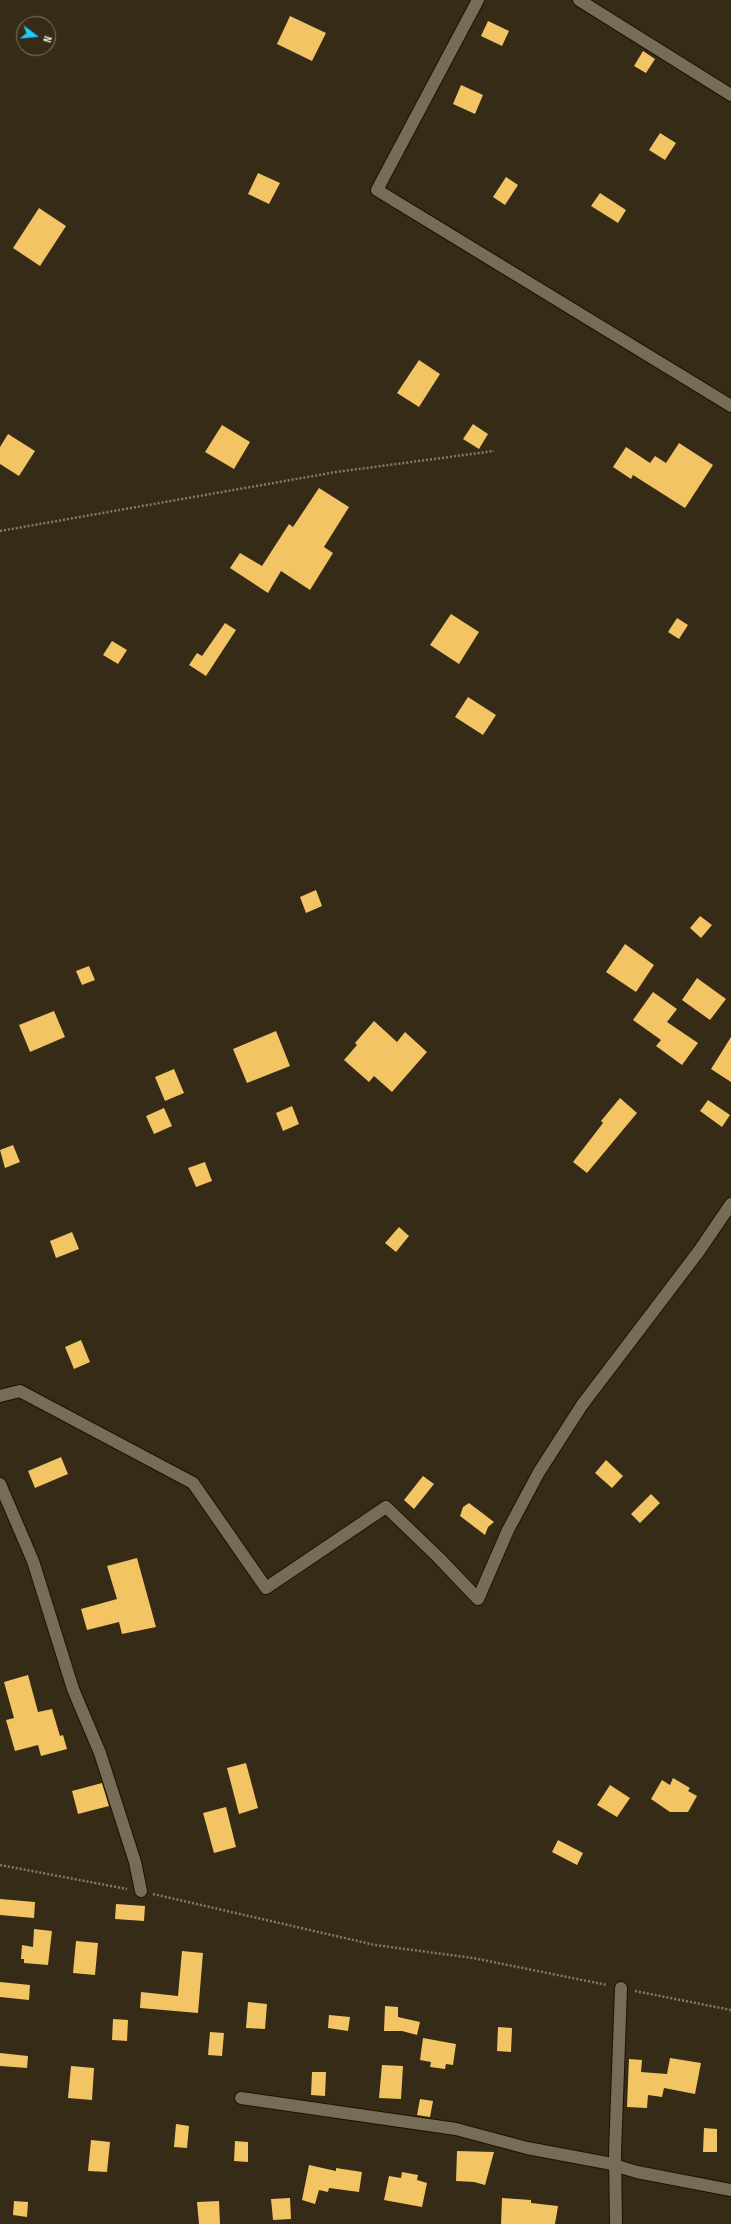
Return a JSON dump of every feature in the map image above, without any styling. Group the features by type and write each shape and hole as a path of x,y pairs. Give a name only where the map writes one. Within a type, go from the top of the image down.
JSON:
{"street":[{"path":"478,0 377,190 731,406"},
{"path":"579,0 731,95"},
{"path":"0,1396 20,1391 194,1483 266,1588 386,1507 478,1598 508,1530 539,1472 582,1405 699,1251 731,1204"},
{"path":"0,1484 33,1561 73,1689 100,1753 135,1862 141,1891"},
{"path":"616,2224 615,2165 621,1988"},
{"path":"241,2098 456,2129 527,2148 615,2165 637,2172 731,2190"}],"path":[{"path":"0,531 336,472 494,451"},
{"path":"0,1865 141,1891 375,1945 473,1958 731,2010"}],"building":[{"path":"290,16 326,33 312,61 277,44"},
{"path":"488,21 509,31 502,46 481,36"},
{"path":"643,51 655,59 646,73 634,66"},
{"path":"461,85 483,95 475,114 453,104"},
{"path":"660,133 676,143 665,160 649,150"},
{"path":"258,173 280,183 269,204 248,194"},
{"path":"506,177 518,185 505,205 493,197"},
{"path":"600,193 626,210 618,223 591,206"},
{"path":"39,208 66,226 40,266 13,248"},
{"path":"419,360 440,374 419,407 397,393"},
{"path":"473,424 488,434 479,449 463,439"},
{"path":"222,425 250,442 234,469 205,452"},
{"path":"8,434 35,451 19,476 0,464 0,447"},
{"path":"679,443 713,465 685,508 633,475 631,479 613,467 626,447 650,463 655,456 666,463"},
{"path":"319,488 349,507 324,547 333,553 310,590 281,571 268,593 230,568 240,553 262,566 289,524 293,527"},
{"path":"451,614 479,632 459,664 430,645"},
{"path":"677,618 688,625 679,639 668,632"},
{"path":"225,623 236,630 206,676 189,665 197,653 202,656"},
{"path":"112,641 127,650 118,664 103,655"},
{"path":"468,697 496,715 483,735 455,717"},
{"path":"316,890 322,906 306,913 300,897"},
{"path":"700,916 712,925 701,938 690,928"},
{"path":"625,944 654,965 636,992 606,972"},
{"path":"89,966 95,980 82,985 76,971"},
{"path":"697,978 726,999 710,1020 682,1000"},
{"path":"653,992 677,1009 667,1022 698,1043 682,1065 656,1046 661,1040 633,1020"},
{"path":"54,1011 65,1037 30,1052 19,1025"},
{"path":"374,1021 397,1042 405,1032 427,1052 392,1092 374,1076 369,1082 344,1060 357,1045 355,1043"},
{"path":"276,1031 290,1066 247,1083 233,1049"},
{"path":"731,1037 731,1082 711,1069"},
{"path":"174,1069 184,1093 165,1101 155,1077"},
{"path":"620,1098 637,1113 587,1173 573,1162 603,1123 601,1121"},
{"path":"708,1100 730,1115 722,1127 700,1111"},
{"path":"292,1106 299,1124 283,1131 276,1113"},
{"path":"164,1108 172,1126 154,1134 146,1116"},
{"path":"13,1145 20,1162 5,1168 0,1150"},
{"path":"205,1162 212,1181 196,1187 188,1168"},
{"path":"399,1227 409,1236 396,1252 385,1243"},
{"path":"72,1232 79,1249 56,1258 50,1241"},
{"path":"81,1340 90,1362 74,1369 65,1347"},
{"path":"61,1457 68,1474 35,1488 28,1471"},
{"path":"606,1460 623,1476 612,1488 595,1473"},
{"path":"423,1476 434,1484 414,1509 404,1500"},
{"path":"651,1494 660,1503 640,1523 631,1514"},
{"path":"469,1503 494,1522 488,1527 485,1535 460,1516 463,1507"},
{"path":"137,1558 156,1627 122,1634 119,1622 87,1630 81,1609 117,1599 107,1566"},
{"path":"28,1675 38,1712 52,1709 60,1736 63,1735 67,1749 41,1756 38,1745 15,1751 6,1720 14,1718 4,1682"},
{"path":"246,1763 258,1808 239,1814 227,1768"},
{"path":"673,1778 690,1788 688,1791 697,1796 688,1812 670,1812 651,1799 662,1780 670,1785"},
{"path":"102,1783 109,1806 78,1814 72,1791"},
{"path":"610,1785 630,1798 617,1817 597,1805"},
{"path":"226,1807 236,1847 214,1853 203,1813"},
{"path":"558,1840 583,1853 577,1865 552,1852"},
{"path":"0,1899 35,1902 34,1918 0,1915"},
{"path":"116,1904 145,1906 144,1921 115,1919"},
{"path":"34,1929 52,1931 48,1965 24,1963 24,1959 21,1959 22,1945 33,1947"},
{"path":"76,1941 98,1943 95,1975 73,1973"},
{"path":"182,1951 203,1953 198,2013 140,2008 141,1992 178,1996"},
{"path":"0,1982 30,1985 29,2000 0,1997"},
{"path":"248,2002 267,2004 265,2029 246,2028"},
{"path":"385,2006 398,2007 398,2017 420,2022 417,2035 402,2031 384,2031"},
{"path":"329,2015 350,2017 348,2031 328,2028"},
{"path":"113,2019 128,2020 127,2041 112,2040"},
{"path":"498,2027 512,2028 511,2052 497,2051"},
{"path":"210,2032 224,2033 222,2056 208,2055"},
{"path":"423,2038 456,2044 453,2065 446,2064 445,2069 430,2067 431,2062 420,2060"},
{"path":"0,2053 28,2056 27,2068 0,2066"},
{"path":"670,2058 701,2063 695,2094 664,2088 662,2097 648,2095 647,2108 627,2107 629,2059 642,2060 641,2072 667,2074"},
{"path":"382,2065 403,2066 401,2099 379,2098"},
{"path":"71,2066 94,2068 92,2100 68,2098"},
{"path":"312,2072 326,2072 325,2096 311,2095"},
{"path":"420,2099 433,2101 430,2117 417,2115"},
{"path":"176,2124 189,2126 187,2148 174,2147"},
{"path":"704,2128 717,2129 717,2152 703,2152"},
{"path":"91,2140 110,2142 107,2172 88,2171"},
{"path":"235,2141 248,2142 248,2162 234,2161"},
{"path":"457,2151 494,2152 485,2185 474,2182 456,2181"},
{"path":"309,2165 336,2171 336,2168 362,2172 359,2192 329,2188 328,2192 319,2190 315,2204 302,2200"},
{"path":"402,2172 418,2175 417,2180 427,2183 422,2207 384,2200 389,2176 401,2178"},
{"path":"290,2198 291,2219 273,2220 271,2199"},
{"path":"502,2198 531,2200 531,2203 558,2206 555,2224 501,2224"},
{"path":"14,2201 28,2202 27,2217 13,2215"},
{"path":"219,2201 220,2224 199,2224 197,2202"}]}
